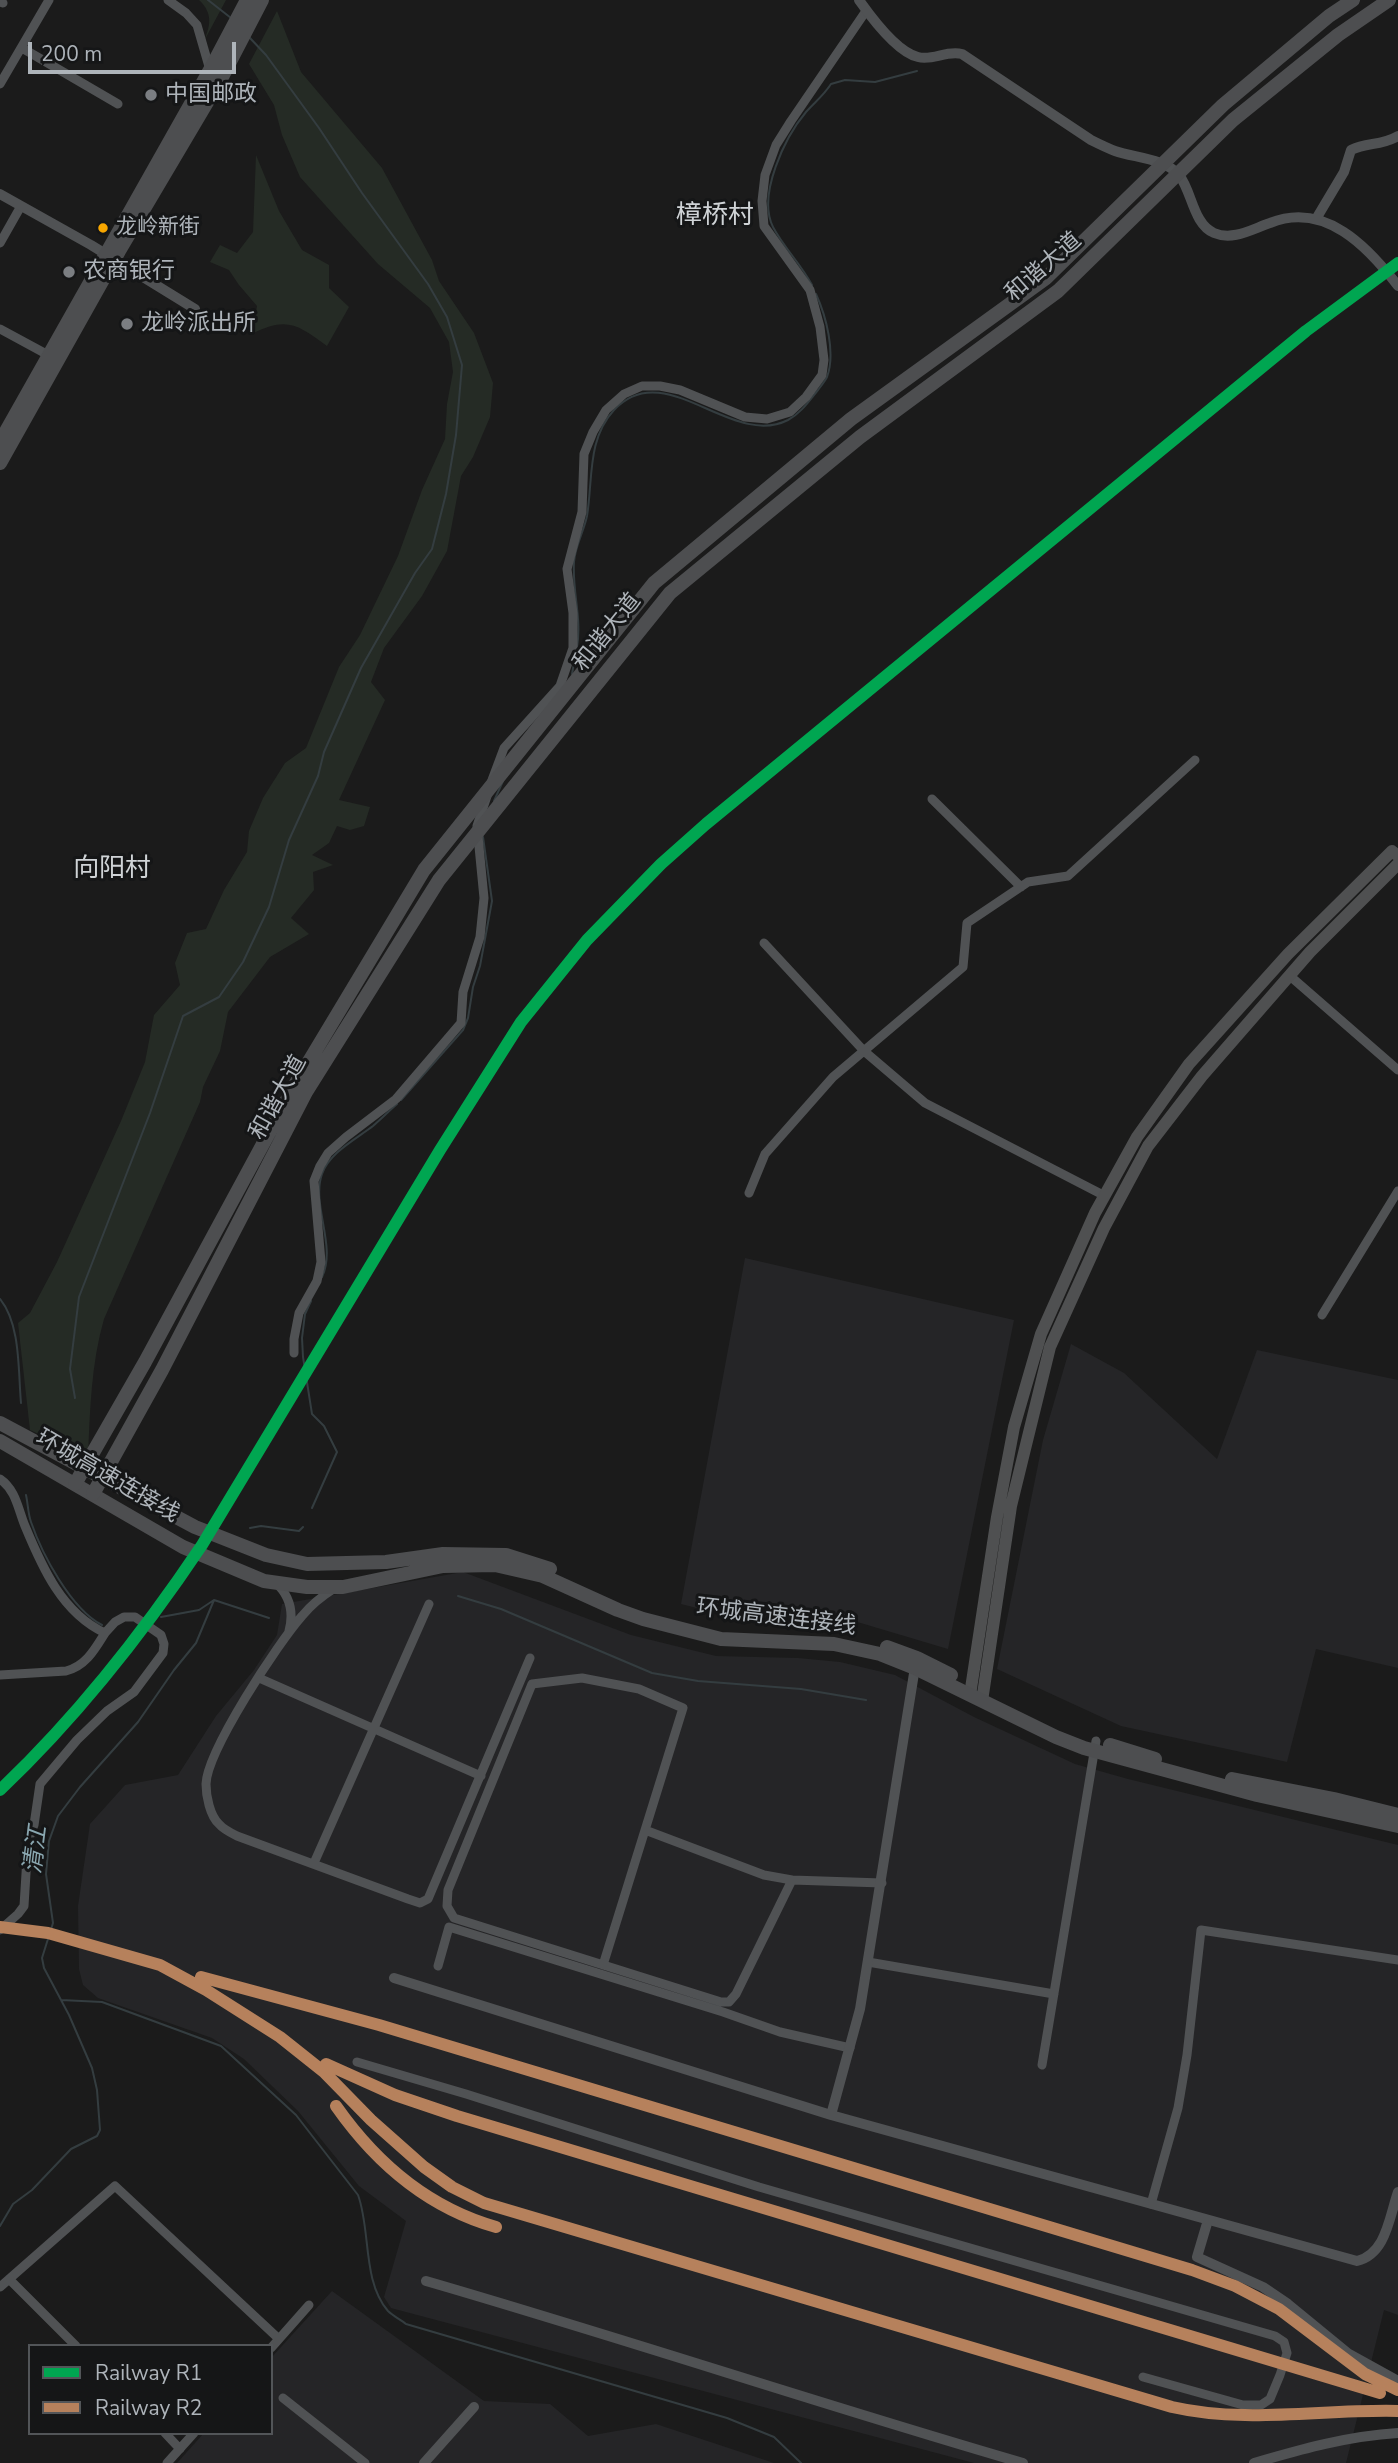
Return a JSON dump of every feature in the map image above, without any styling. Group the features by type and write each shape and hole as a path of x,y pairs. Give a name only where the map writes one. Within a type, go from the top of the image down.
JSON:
{"main road":[{"path":"216,74 247,0"},
{"path":"0,442 262,0"},
{"name":"和谐大道","path":"75,1484 145,1362 296,1083 424,870 654,583 851,419 1046,278 1223,105 1329,16 1353,0"},
{"name":"和谐大道","path":"93,1494 162,1370 306,1092 439,880 670,593 859,436 1058,291 1233,120 1338,35 1390,0"},
{"path":"0,463 109,257"},
{"path":"977,1693 997,1517 1014,1427 1041,1334 1105,1196 1137,1137 1189,1064 1288,954 1392,851 1398,856"},
{"path":"977,1693 1011,1506 1050,1347 1104,1228 1148,1146 1202,1076 1290,976 1398,864"},
{"name":"环城高速连接线","path":"0,1423 195,1527 266,1555 307,1564 386,1562 443,1554 506,1555 547,1568 622,1601 679,1622 723,1631 838,1636 882,1645 977,1693 1132,1763 1257,1795 1398,1826"},
{"name":"环城高速连接线","path":"0,1441 183,1547 269,1581 307,1587 336,1587 389,1579 443,1566 495,1565 543,1576 618,1610 677,1629 721,1639 834,1644 916,1663"},
{"name":"环城高速连接线","path":"1095,1746 1398,1815"}],"street":[{"path":"0,84 49,0"},
{"path":"168,0 197,25 216,74"},
{"path":"859,0 883,30 905,50 919,58 954,52 962,54 1091,140 1113,151 1167,165 1178,174 1202,224 1212,232 1235,236 1275,220 1316,219 1352,237 1375,256 1398,286"},
{"path":"294,1353 299,1313 317,1281 321,1262 314,1181 320,1166 328,1153 346,1137 396,1099 461,1023 463,992 481,937 484,898 477,826 504,748 560,686 573,648 573,612 566,569 582,512 584,454 593,432 606,410 624,394 642,386 680,390 746,417 767,419 790,412 806,397 822,375 824,360 820,327 810,290 764,226 762,201 765,175 776,145 866,10"},
{"path":"22,48 118,104"},
{"path":"1316,219 1344,172 1351,150 1359,146 1385,144 1398,136"},
{"path":"0,194 195,309"},
{"path":"0,243 21,206"},
{"path":"0,329 50,356"},
{"path":"749,1193 765,1154 833,1077 963,967 967,923 1028,882 1068,876 1195,760"},
{"path":"932,799 1021,887"},
{"path":"764,943 864,1051 925,1103 1105,1196"},
{"path":"1290,976 1398,1070"},
{"path":"1322,1315 1398,1191"},
{"path":"0,1479 15,1496 36,1550 64,1601 78,1617 104,1633"},
{"path":"269,1581 284,1592 291,1610 287,1636"},
{"path":"336,1587 310,1607 287,1636 224,1735 209,1769 206,1785 209,1805 218,1824 237,1836 408,1899 420,1903 428,1899 530,1658"},
{"path":"314,1863 429,1604"},
{"path":"0,1675 76,1668 95,1650 104,1633 124,1617 135,1617 160,1635 164,1644 163,1653 134,1692 107,1711 77,1740 40,1784 34,1825 28,1841 24,1906 0,1930"},
{"path":"831,2115 860,2009 916,1663"},
{"path":"259,1678 481,1776"},
{"path":"603,1965 683,1708 639,1689 583,1678 532,1684 448,1890 447,1906 454,1918 603,1965 721,2002 729,2002 736,1994 792,1880"},
{"path":"1042,2065 1095,1746"},
{"path":"645,1830 764,1875 792,1880 882,1883"},
{"path":"439,1966 449,1927 780,2032 850,2048"},
{"path":"1151,2204 1178,2108 1187,2055 1201,1930 1398,1960"},
{"path":"868,1962 1054,1994"},
{"path":"394,1978 831,2115 1357,2262 1370,2258 1380,2246 1398,2192"},
{"path":"358,2062 760,2188 1275,2336 1284,2342 1287,2353 1270,2399 1261,2405 1243,2405 1143,2377"},
{"path":"0,2287 115,2186 279,2339"},
{"path":"1208,2220 1197,2257 1263,2287 1349,2354 1398,2381"},
{"path":"9,2279 74,2344"},
{"path":"426,2281 1023,2463"},
{"path":"273,2345 309,2305"},
{"path":"283,2398 365,2463"},
{"path":"424,2463 474,2407"},
{"path":"1254,2463 1327,2442 1398,2433"},
{"path":"167,2435 180,2449"},
{"path":"167,2463 192,2435"}],"shaded area":[{"path":"199,0 226,0 203,43 209,16"},
{"path":"277,11 301,72 382,168 432,260 439,281 474,333 493,383 490,417 473,457 461,476 447,551 422,596 384,648 371,682 385,700 339,800 370,807 364,826 350,830 337,826 329,843 312,855 333,865 313,872 314,890 291,918 309,934 270,957 228,1012 220,1051 203,1087 200,1102 104,1319 94,1370 88,1457 30,1430 18,1323 30,1313 57,1262 121,1121 145,1062 154,1015 180,985 175,963 187,933 206,929 224,890 247,852 249,831 263,798 285,763 306,748 339,667 360,635 398,556 422,490 445,439 447,404 453,372 449,342 430,308 378,264 300,177 282,135 274,105 249,64"},
{"path":"256,155 279,211 302,250 329,265 329,288 349,307 327,346 292,325 274,325 252,334 257,306 229,270 210,262 220,245 237,253 253,232"},
{"path":"745,1258 1014,1320 948,1649 854,1621 721,1614 681,1604"},
{"path":"1071,1344 1124,1373 1217,1459 1257,1350 1398,1380 1398,1668 1316,1649 1287,1762 1121,1726 997,1669 1043,1440"},
{"path":"463,1572 631,1635 716,1656 840,1662 895,1675 974,1717 1075,1764 1398,1845 1398,2315 1384,2310 1346,2463 974,2463 391,2308 384,2297 406,2221 359,2186 298,2111 244,2059 212,2038 98,1998 83,1985 79,1969 78,1906 90,1824 125,1785 178,1775 216,1716 254,1670 277,1635 282,1604"},
{"path":"332,2291 484,2401 550,2404 588,2436 656,2424 774,2463 177,2463 202,2435 273,2435 273,2356"}],"waterway":[{"path":"208,0 231,18"},
{"path":"75,1398 70,1369 79,1297 150,1113 183,1016 219,997 243,962 269,907 289,840 361,668 415,573 432,549 446,494 456,435 462,365 447,317 428,284 319,128 266,55 249,37"},
{"path":"812,285 777,235 769,214 771,183 782,151 806,112 831,84 845,80 875,82 917,71"},
{"path":"577,647 575,556 587,516 595,447 605,421 614,410 634,396 655,392 676,397 744,423 766,426 793,417 818,390 830,367 829,335 816,294"},
{"path":"572,674 576,652"},
{"path":"494,801 503,781"},
{"path":"401,1100 463,1030 468,1018 492,901 483,837"},
{"path":"322,1277 327,1252 319,1199 322,1174 337,1153 397,1104"},
{"path":"0,1299 7,1310 15,1335 21,1403"},
{"path":"311,1301 305,1314 302,1338 312,1414 324,1426 337,1452 312,1508"},
{"path":"26,1495 31,1522 59,1580 79,1607 102,1625"},
{"path":"250,1528 261,1526 299,1531 303,1527"},
{"path":"458,1596 501,1609 652,1673 698,1681 801,1689 866,1700"},
{"name":"清江","path":"161,1617 199,1610 214,1600 269,1618"},
{"name":"清江","path":"0,2226 13,2204 32,2190 71,2149 97,2136 100,2130 97,2090 92,2068 69,2015 44,1968 42,1958 53,1923 46,1874 49,1841 58,1816 138,1722 196,1643 214,1600"},
{"path":"61,2000 102,2002 221,2046 296,2115 358,2195 374,2285 388,2311 406,2324 727,2418 774,2437 801,2463"}],"rail line":[{"name":"R1","path":"0,1790 83,1703 133,1642 180,1578 440,1150 521,1022 587,940 661,864 706,824 1306,331 1398,263"},
{"name":"R2","path":"0,1927 48,1933 160,1965 206,1990 280,2037 324,2072 371,2120 424,2167 452,2187 484,2203 1172,2407 1228,2415 1398,2411"},
{"name":"R2","path":"201,1977 379,2025 1192,2270 1235,2286 1279,2309 1365,2374 1398,2390"},
{"name":"R2","path":"326,2064 395,2095 457,2116 1380,2393"},
{"name":"R2","path":"336,2106 368,2146 406,2181 448,2208 496,2227"}],"place":[{"name":"中国邮政","path":"151,95"},
{"name":"龙岭新街","path":"103,228"},
{"name":"农商银行","path":"69,272"},
{"name":"龙岭派出所","path":"127,324"}],"district":[{"name":"樟桥村","path":"715,217"},
{"name":"向阳村","path":"112,870"}]}
